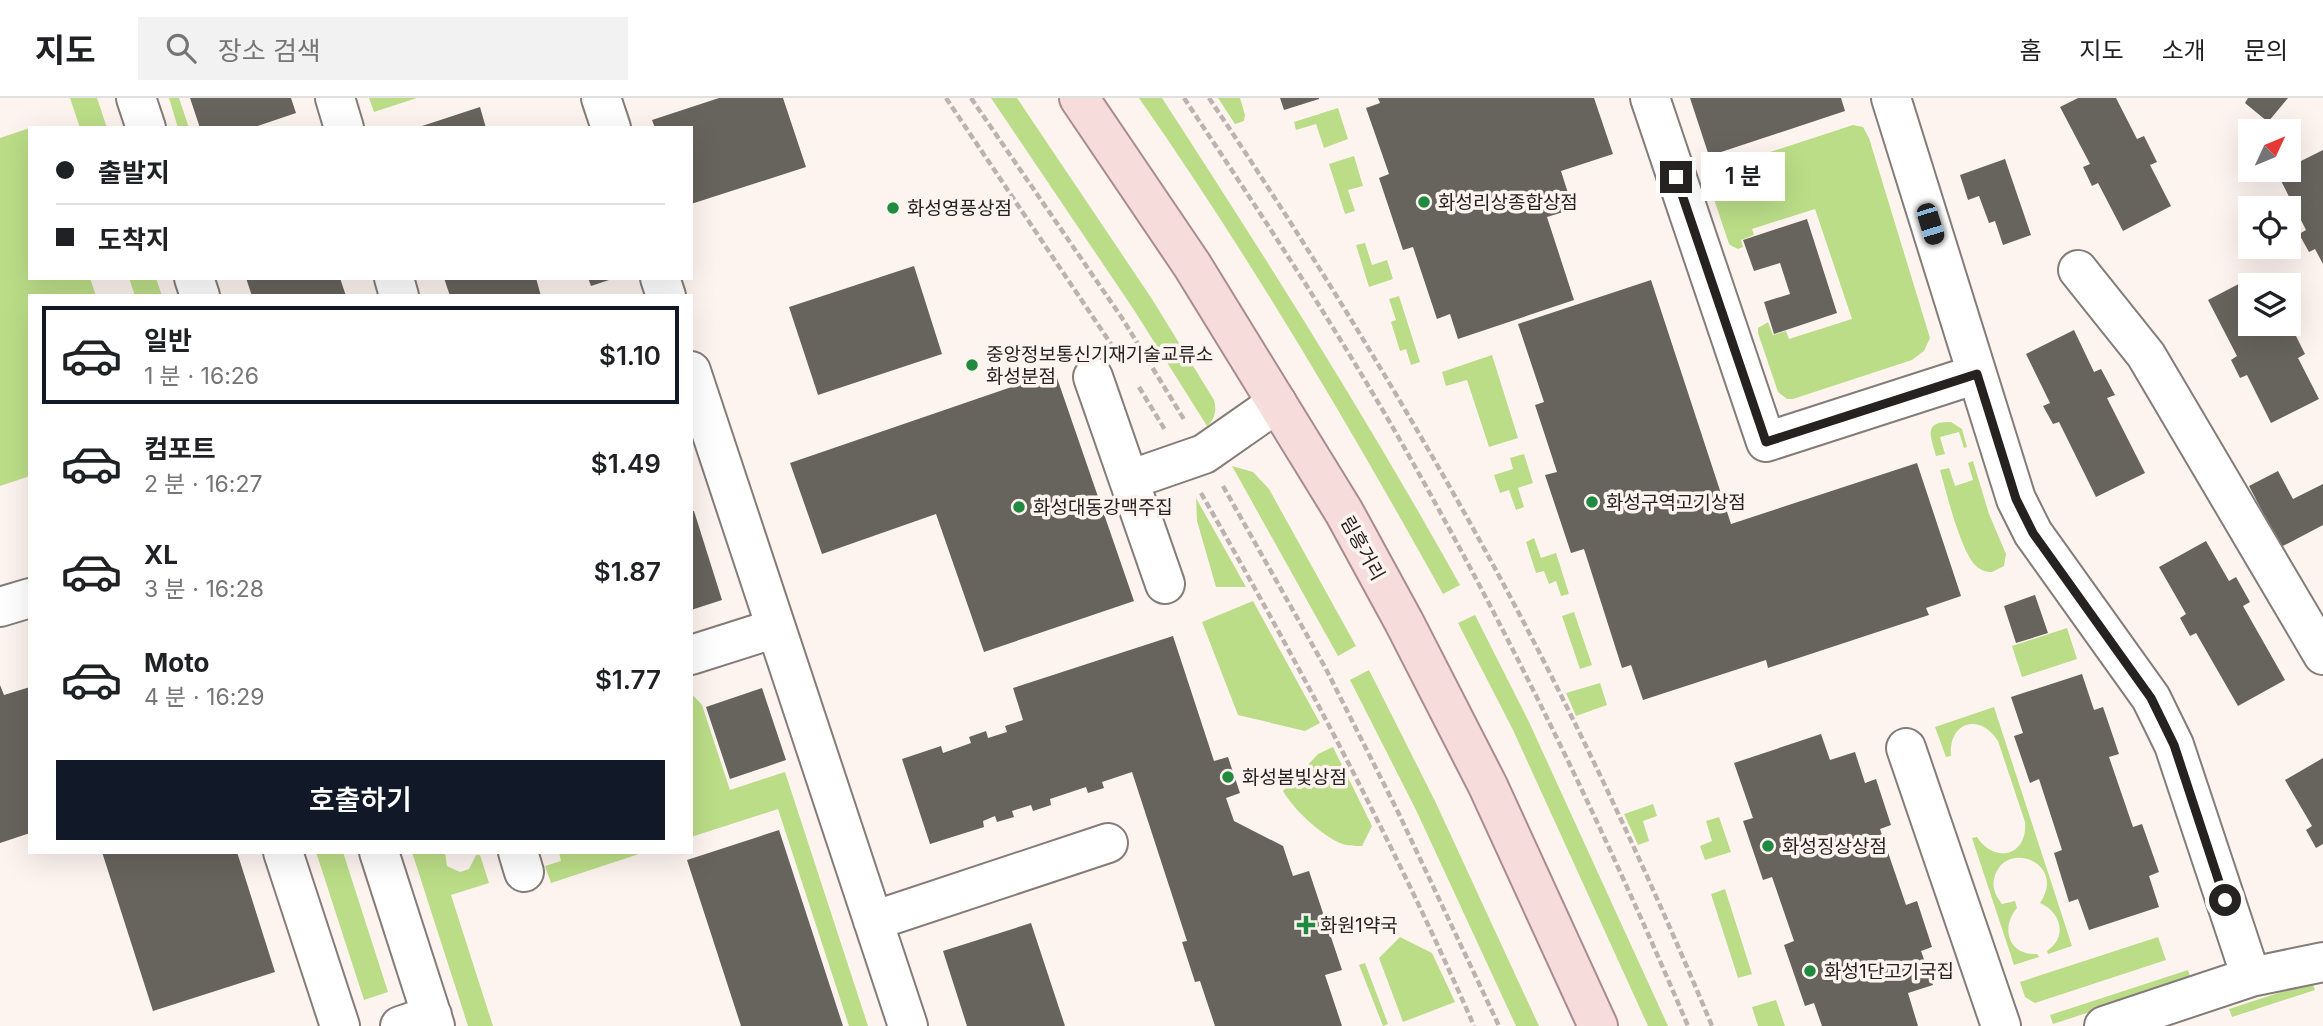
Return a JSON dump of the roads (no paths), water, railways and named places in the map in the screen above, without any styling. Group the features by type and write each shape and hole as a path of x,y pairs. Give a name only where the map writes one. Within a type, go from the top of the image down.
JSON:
{"main road":[{"name":"림흥거리","path":"1079,98 1192,265 1344,512 1488,786 1598,1026"}],"street":[{"path":"136,98 145,126"},
{"path":"335,98 343,126"},
{"path":"601,98 610,126"},
{"path":"1650,98 1766,442 1977,374"},
{"path":"1891,98 2016,499 2033,533 2151,698 2174,745 2251,977"},
{"path":"2078,270 2146,355 2323,655"},
{"path":"1104,364 1129,480 1165,584"},
{"path":"693,383 705,458 776,628 908,1026"},
{"path":"1129,480 1194,457 1278,403"},
{"path":"0,607 28,599"},
{"path":"693,654 776,628"},
{"path":"1906,748 2001,1026"},
{"path":"873,921 1108,842"},
{"path":"284,854 340,1026"},
{"path":"380,854 422,1022"},
{"path":"2105,1026 2251,977 2323,962"}],"place":[{"name":"화성리상종합상점","path":"1424,202"},
{"name":"화성영풍상점","path":"893,208"},
{"name":"중앙정보통신기재기술교류소 화성분점","path":"972,365"},
{"name":"화성구역고기상점","path":"1592,502"},
{"name":"화성대동강맥주집","path":"1019,507"},
{"name":"화성봄빛상점","path":"1228,777"},
{"name":"화성징상상점","path":"1768,846"},
{"name":"화원1약국","path":"1306,925"},
{"name":"화성1단고기국집","path":"1810,971"}]}
